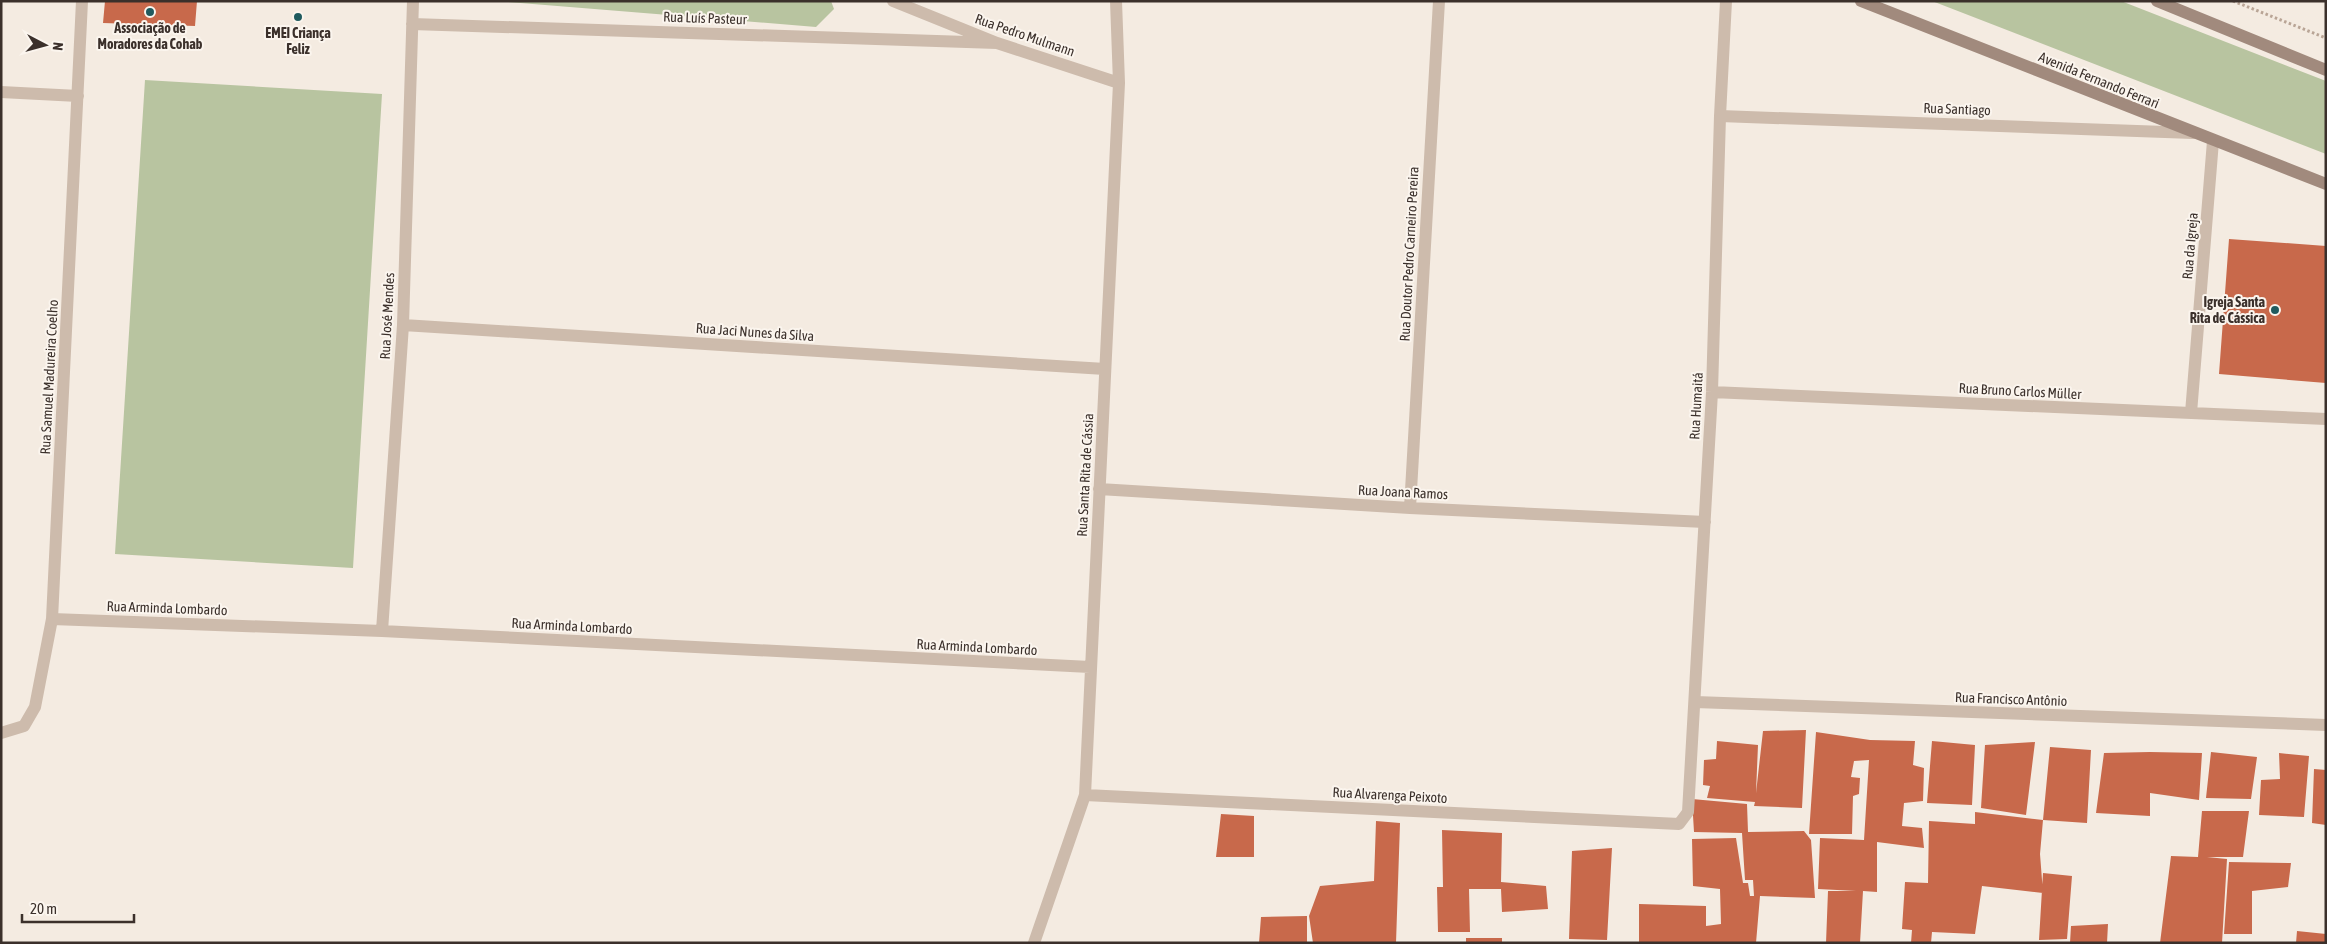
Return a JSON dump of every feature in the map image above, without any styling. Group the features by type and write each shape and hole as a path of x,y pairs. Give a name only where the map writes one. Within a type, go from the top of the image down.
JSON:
{"main road":[{"name":"Avenida Fernando Ferrari","path":"1861,1 2326,184"},
{"path":"2158,1 2326,70"}],"street":[{"name":"Rua Samuel Madureira Coelho","path":"1,733 24,726 35,707 52,618 82,1"},
{"name":"Rua José Mendes","path":"382,631 403,325 414,1"},
{"name":"Rua Pedro Mulmann","path":"893,1 996,43 1120,83"},
{"name":"Rua Santa Rita de Cássia","path":"1034,943 1085,795 1120,83 1116,1"},
{"name":"Rua Doutor Pedro Carneiro Pereira","path":"1410,508 1439,1"},
{"name":"Rua Humaitá","path":"1688,812 1712,392 1720,116 1726,1"},
{"name":"Rua Luís Pasteur","path":"412,24 996,43"},
{"path":"1,92 78,96"},
{"name":"Rua Santiago","path":"1720,116 2193,133"},
{"name":"Rua da Igreja","path":"2192,413 2213,141"},
{"name":"Rua Jaci Nunes da Silva","path":"403,325 1105,369"},
{"name":"Rua Bruno Carlos Müller","path":"1712,392 2326,419"},
{"name":"Rua Joana Ramos","path":"1099,489 1410,508 1705,522"},
{"name":"Rua Arminda Lombardo","path":"52,618 382,631 1090,667"},
{"name":"Rua Francisco Antônio","path":"1695,702 2326,725"},
{"name":"Rua Alvarenga Peixoto","path":"1085,795 1679,824 1688,812"}],"path":[{"path":"2233,1 2326,38"}],"green space":[{"path":"497,1 831,1 834,9 816,27"},
{"path":"1932,1 2121,1 2326,81 2326,154"},
{"path":"145,80 382,94 353,568 115,554"}],"building":[{"name":"Associação de Moradores da Cohab","path":"105,1 197,1 195,26 103,23"},
{"name":"Igreja Santa Rita de Cássica","path":"2229,239 2326,246 2326,383 2219,374"},
{"path":"1806,730 1802,808 1754,806 1755,802 1707,798 1710,786 1703,785 1704,760 1716,759 1717,741 1758,745 1756,793 1763,731"},
{"path":"1816,732 1870,740 1915,741 1913,765 1924,768 1923,801 1904,803 1902,826 1922,828 1924,848 1877,842 1877,892 1863,891 1860,943 1826,943 1828,891 1856,891 1818,889 1820,838 1864,840 1869,760 1854,761 1851,777 1860,778 1859,794 1853,796 1852,834 1809,834"},
{"path":"1932,741 1975,745 1972,805 1927,803"},
{"path":"2035,742 2026,815 1981,808 1985,745"},
{"path":"2050,747 2091,750 2087,823 2043,820"},
{"path":"2211,752 2257,757 2251,799 2206,798"},
{"path":"2104,753 2202,753 2199,800 2150,793 2150,816 2096,813"},
{"path":"2279,753 2309,756 2304,817 2259,815 2261,780 2280,779"},
{"path":"2314,769 2326,770 2326,825 2312,823"},
{"path":"1692,799 1747,804 1748,832 1804,831 1811,840 1815,898 1760,896 1756,943 1639,943 1639,904 1706,906 1706,926 1721,924 1720,889 1693,886 1692,839 1736,838 1743,883 1748,883 1750,896 1754,896 1753,880 1745,880 1742,833 1694,832"},
{"path":"2202,811 2249,811 2243,857 2207,857 2227,859 2222,943 2160,943 2171,856 2198,857"},
{"path":"1975,812 2043,820 2040,854 2043,893 1982,886 1975,934 1932,932 1931,943 1911,943 1912,930 1902,929 1905,882 1928,883 1929,821 1975,824"},
{"path":"1221,814 1254,816 1254,857 1216,857"},
{"path":"1376,821 1400,823 1396,943 1313,943 1309,916 1320,886 1374,881"},
{"path":"1442,830 1502,833 1501,882 1546,886 1548,909 1502,912 1501,889 1469,889 1470,932 1438,932 1437,887 1443,887"},
{"path":"1612,848 1607,940 1569,939 1572,851"},
{"path":"2229,862 2291,863 2288,887 2252,891 2252,934 2224,934"},
{"path":"2043,873 2072,876 2067,939 2039,940"},
{"path":"1307,916 1307,943 1259,943 1261,917"},
{"path":"2108,924 2107,943 2070,943 2071,926"},
{"path":"2297,931 2326,934 2326,943 2296,943"},
{"path":"1466,938 1502,938 1502,943 1466,943"}],"place":[{"name":"Associação de Moradores da Cohab","path":"150,12"},
{"name":"EMEI Criança Feliz","path":"298,17"},
{"name":"Igreja Santa Rita de Cássica","path":"2275,310"}]}
